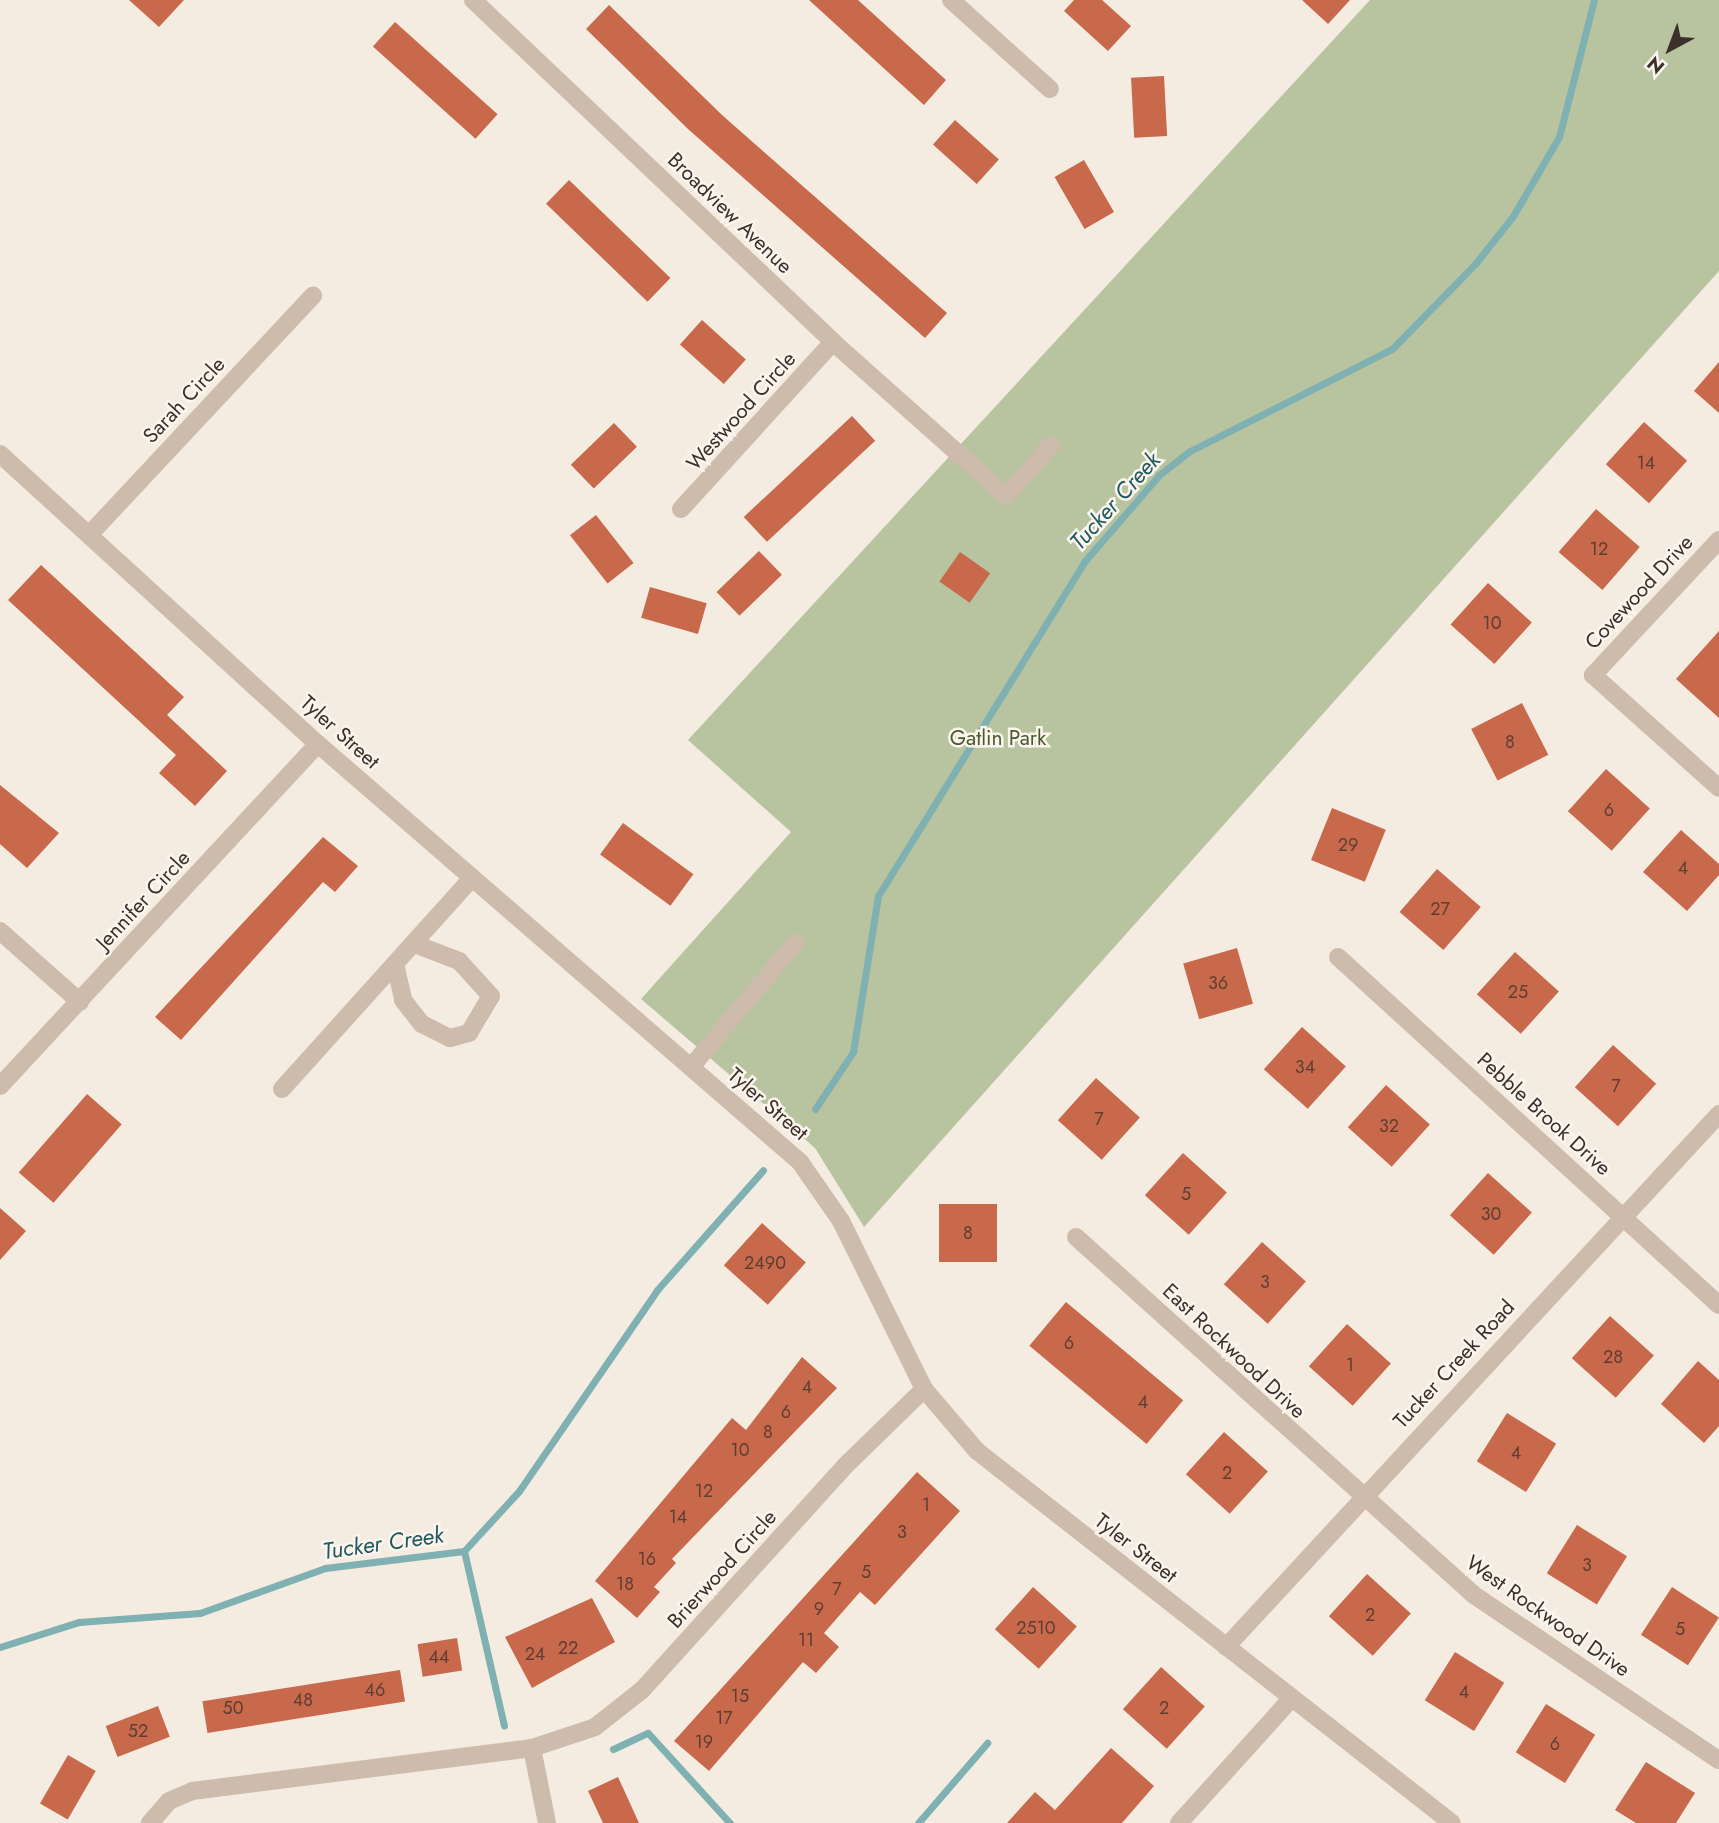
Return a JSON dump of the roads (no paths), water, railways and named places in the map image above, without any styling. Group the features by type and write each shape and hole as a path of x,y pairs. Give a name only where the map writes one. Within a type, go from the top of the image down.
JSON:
{"street":[{"name":"Broadview Avenue","path":"473,0 833,342 1006,496 1051,445"},
{"path":"951,0 1050,89"},
{"name":"Sarah Circle","path":"89,535 313,296"},
{"name":"Westwood Circle","path":"681,509 833,342"},
{"name":"Tyler Street","path":"0,454 318,744 800,1162 820,1189 925,1389 977,1451 1452,1823"},
{"name":"Covewood Drive","path":"1719,540 1593,675 1719,788"},
{"name":"Jennifer Circle","path":"0,1086 318,744"},
{"path":"282,1089 415,944 471,878"},
{"path":"0,931 80,1002"},
{"path":"691,1067 795,943"},
{"path":"395,964 403,1000 422,1024 450,1038 468,1033 491,996 459,961 415,944"},
{"name":"Pebble Brook Drive","path":"1338,957 1719,1306"},
{"name":"Tucker Creek Road","path":"1226,1647 1719,1114"},
{"name":"East Rockwood Drive","path":"1076,1237 1361,1499"},
{"name":"Brierwood Circle","path":"150,1823 169,1801 192,1791 532,1748 566,1740 622,1709 925,1389"},
{"name":"West Rockwood Drive","path":"1361,1499 1474,1595 1719,1760"},
{"path":"1179,1823 1291,1699"},
{"path":"532,1748 547,1823"}],"waterway":[{"name":"Tucker Creek","path":"815,1109 853,1052 878,896 1084,562 1159,475 1188,452 1392,349 1475,264 1513,216 1559,137 1594,0"},
{"name":"Tucker Creek","path":"0,1647 79,1622 200,1613 325,1568 464,1551 519,1491 657,1290 763,1170"},
{"path":"464,1551 504,1725"},
{"path":"613,1749 648,1733 730,1823"},
{"path":"918,1823 987,1743"}],"park label":[{"name":"Gatlin Park","path":"998,738"}]}
